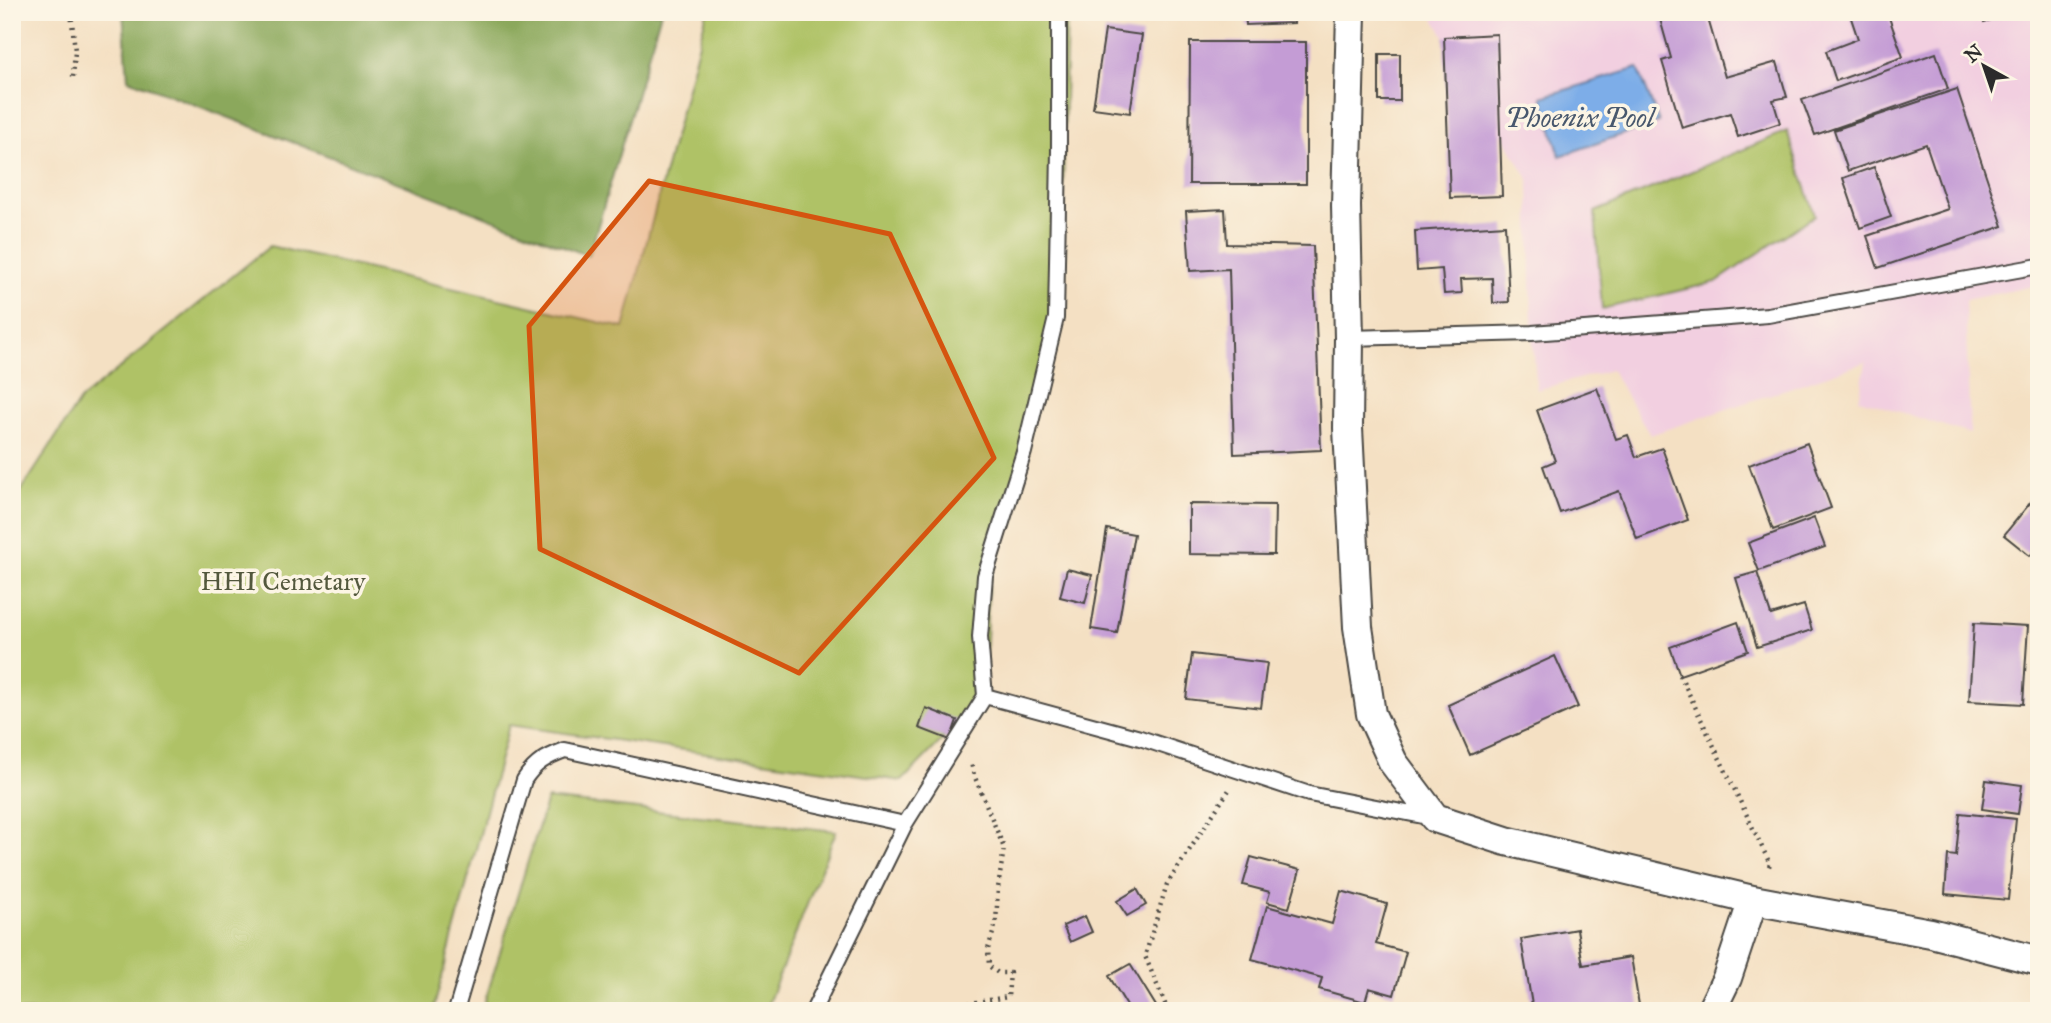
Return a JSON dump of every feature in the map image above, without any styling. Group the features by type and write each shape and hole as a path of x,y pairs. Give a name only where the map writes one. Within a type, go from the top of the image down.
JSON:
{"street":[{"path":"1351,12 1346,206 1348,428 1357,613 1371,714 1393,762 1435,818 1506,841 1753,900 1931,933 2039,961"},
{"path":"1712,1011 1727,978 1753,900"}],"lane":[{"path":"813,1011 905,824 985,696 980,636 985,576 1024,452 1056,318 1059,12"},
{"path":"1349,338 1532,333 1768,315 2039,266"},
{"path":"985,696 1140,738 1308,794 1435,818"},
{"path":"456,1011 524,780 543,758 565,750 905,824"}],"path":[{"path":"71,12 75,51 73,77"},
{"path":"1680,675 1770,864 1753,900"},
{"path":"920,1011 1008,997 1010,973 998,973 989,966 988,949 996,923 1004,848 974,775 966,728"},
{"path":"1168,1011 1145,956 1167,884 1241,772"}],"highlighted area":[{"path":"649,181 890,234 994,458 799,673 540,549 529,326"}],"shaded area":[{"path":"1430,12 2039,12 2039,285 1965,300 1970,434 1859,399 1866,362 1650,435 1611,370 1537,390 1532,333 1529,180"}],"green space":[{"path":"123,12 661,12 589,256 128,79"},
{"name":"HHI Cemetary","path":"707,12 1067,12 1060,319 989,577 983,698 902,781 509,725 433,1011 12,1011 12,505 80,400 270,246 624,328"},
{"path":"1787,131 1815,215 1716,282 1602,309 1595,212"},
{"path":"547,799 836,831 765,1011 482,1011"}],"water":[{"name":"Phoenix Pool","path":"1638,68 1659,122 1560,156 1542,97"}],"building":[{"path":"1245,12 1293,12 1294,23 1246,25"},
{"path":"1658,12 1706,12 1725,77 1777,62 1787,97 1773,100 1780,123 1738,137 1730,113 1682,128 1662,61 1671,58"},
{"path":"1849,12 1887,12 1903,57 1836,81 1826,51 1858,39"},
{"path":"1981,12 2015,12 2015,13 1984,22"},
{"path":"1105,30 1142,35 1130,113 1093,108"},
{"path":"1497,34 1502,196 1450,198 1444,37"},
{"path":"1190,42 1306,42 1306,184 1189,184"},
{"path":"1936,53 1948,89 1815,135 1802,100"},
{"path":"1379,54 1400,54 1400,101 1379,101"},
{"path":"1957,89 2003,226 1878,268 1867,236 1948,209 1926,144 1848,171 1834,130"},
{"path":"1874,167 1891,217 1860,228 1843,178"},
{"path":"1225,209 1227,244 1313,246 1321,450 1234,454 1229,269 1190,271 1186,211"},
{"path":"1505,225 1509,302 1493,303 1492,278 1461,279 1462,293 1444,294 1442,269 1417,271 1415,231"},
{"path":"1597,388 1616,439 1628,435 1636,457 1662,448 1688,520 1637,539 1619,491 1560,513 1543,466 1555,461 1537,410"},
{"path":"1807,443 1831,508 1773,530 1749,465"},
{"path":"2039,492 2039,546 2030,556 2004,535"},
{"path":"1189,504 1275,505 1274,555 1189,554"},
{"path":"1814,518 1825,547 1759,571 1748,543"},
{"path":"1107,529 1134,534 1117,633 1091,629"},
{"path":"1067,569 1092,575 1085,603 1060,597"},
{"path":"1757,572 1771,615 1804,605 1812,630 1757,647 1736,578"},
{"path":"1738,622 1748,651 1680,675 1670,647"},
{"path":"1974,623 2028,626 2023,704 1969,701"},
{"path":"1192,654 1267,663 1261,708 1186,699"},
{"path":"1555,656 1578,707 1470,755 1448,705"},
{"path":"926,708 957,720 950,740 919,728"},
{"path":"1986,780 2022,785 2018,814 1982,809"},
{"path":"1960,813 2016,819 2008,900 1945,894 1948,855 1956,856"},
{"path":"1251,857 1300,870 1289,908 1267,902 1270,892 1243,885"},
{"path":"1137,889 1146,905 1127,916 1117,901"},
{"path":"1341,891 1387,904 1376,944 1406,952 1394,995 1369,988 1365,1002 1319,989 1322,978 1252,959 1267,906 1332,924"},
{"path":"1085,916 1092,932 1070,942 1063,926"},
{"path":"1577,929 1583,965 1631,957 1640,1011 1533,1011 1521,939"},
{"path":"1130,964 1156,1006 1149,1011 1130,1011 1109,976"}]}
